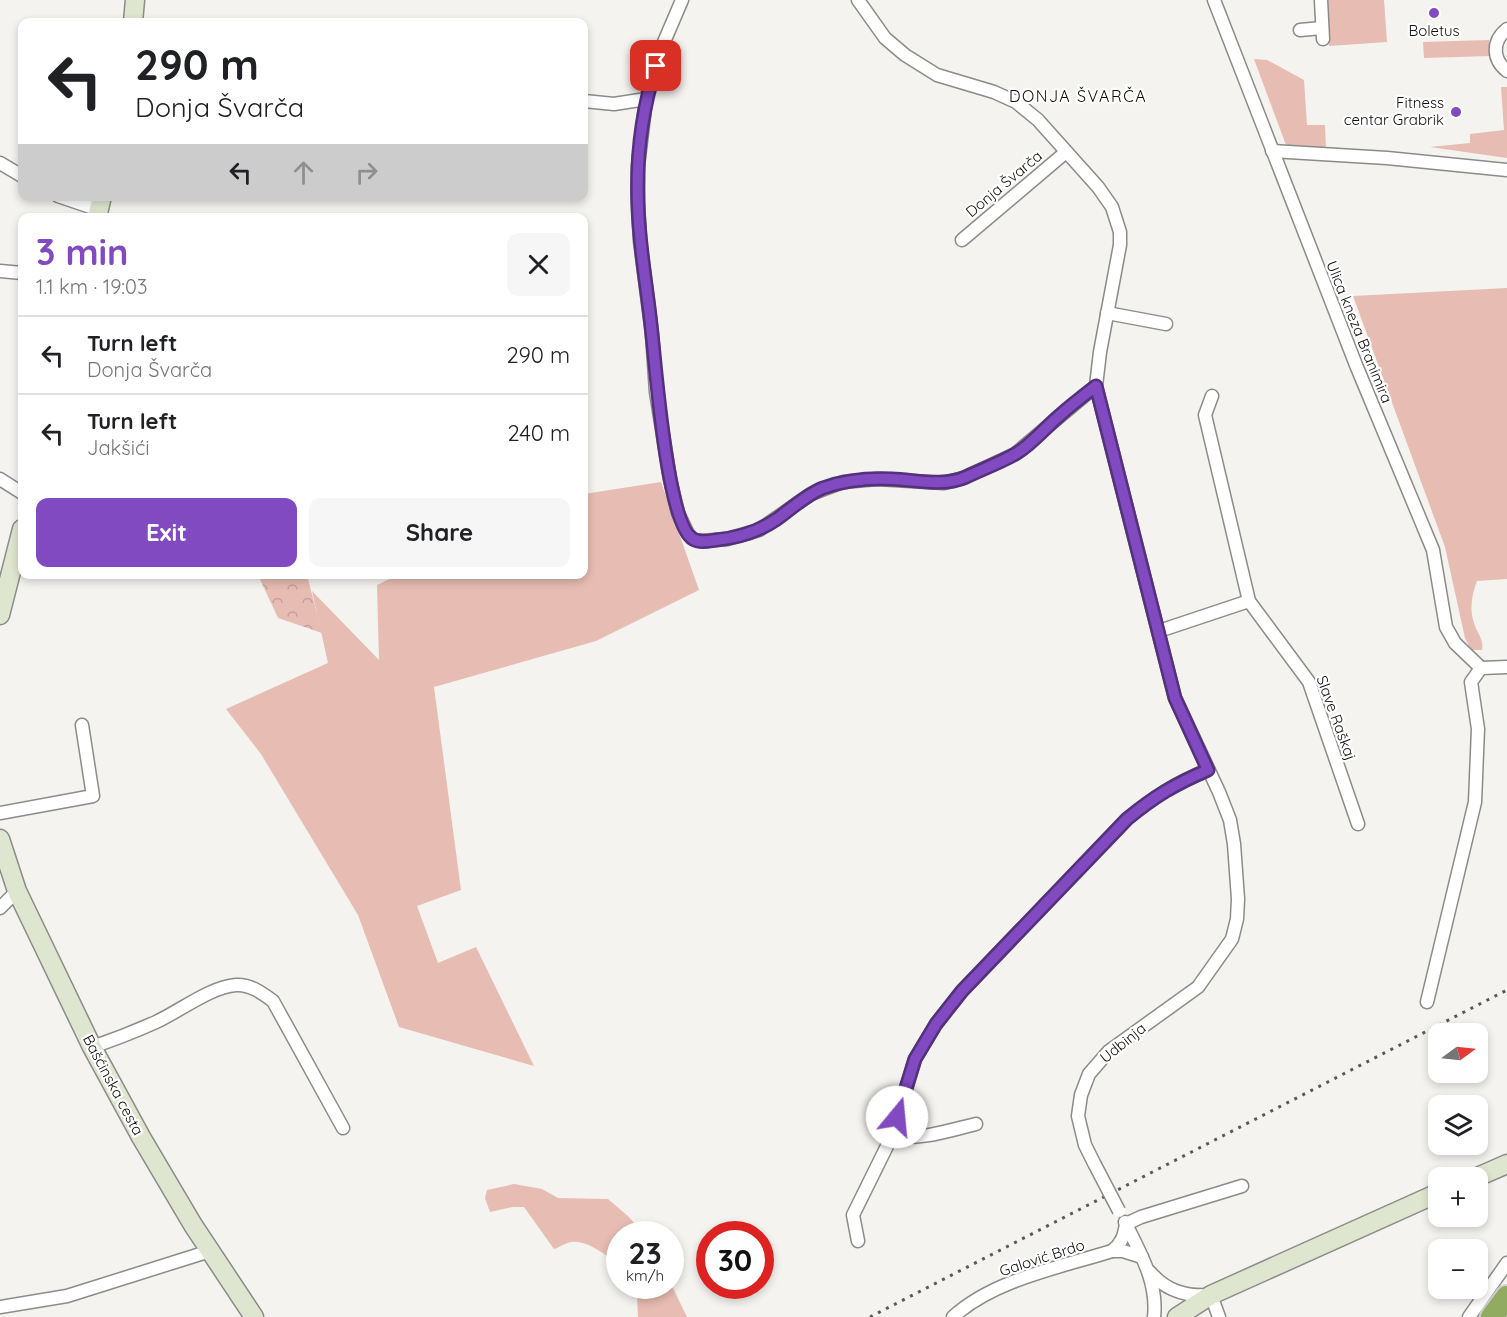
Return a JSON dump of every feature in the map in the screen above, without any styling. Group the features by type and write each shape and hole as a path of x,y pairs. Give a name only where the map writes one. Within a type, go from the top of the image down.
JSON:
{"highway":[{"path":"1492,1317 1507,1297"}],"street":[{"path":"133,18 135,0"},
{"path":"682,0 661,49 646,99 638,166 638,204 657,392 670,479 678,513 688,534 693,539 702,542 727,539 759,530 811,494 843,482 877,479 944,483 963,478 1015,454 1030,444 1061,414 1096,386"},
{"name":"Donja Švarča","path":"858,0 885,38 905,55 937,75 994,92 1016,102 1038,120 1098,187 1117,217 1120,245 1096,386 1175,698 1230,820 1237,871 1237,919"},
{"name":"Ulica kneza Branimira","path":"1214,0 1356,365 1433,550 1446,627 1455,643 1481,668"},
{"path":"1300,30 1323,33 1321,0"},
{"path":"1507,29 1499,36 1495,52 1497,60 1507,71"},
{"path":"588,101 614,104 646,99"},
{"path":"1272,151 1387,158 1507,170"},
{"name":"Donja Švarča","path":"962,240 1066,152"},
{"path":"0,163 18,174"},
{"path":"76,201 100,208"},
{"path":"0,271 18,273"},
{"path":"1107,313 1166,324"},
{"name":"Slave Raškaj","path":"1212,396 1205,415 1249,600 1309,682 1358,825"},
{"path":"0,479 18,490"},
{"path":"0,615 18,545"},
{"path":"1159,631 1249,600"},
{"path":"1427,1002 1475,802 1478,729 1471,682 1481,668 1507,667"},
{"path":"0,813 93,796 82,725"},
{"path":"858,1240 853,1215 892,1136 915,1059 936,1024 962,991 1127,819 1176,783 1208,770"},
{"name":"Bašćinska cesta","path":"0,839 17,891 92,1047 141,1137 210,1251 254,1317"},
{"path":"0,908 17,891"},
{"name":"Udbinja","path":"1154,1317 1155,1302 1148,1270 1085,1145 1078,1116 1081,1095 1089,1074 1108,1052 1198,987 1232,939 1237,919"},
{"path":"92,1047 156,1022 219,989 235,985 246,986 260,991 273,1001 343,1128"},
{"path":"892,1136 909,1138 926,1136 976,1124"},
{"path":"1488,1172 1507,1164"},
{"path":"1112,1251 1124,1238 1126,1224 1141,1217 1242,1186"},
{"name":"Udbinja","path":"1177,1317 1211,1296 1428,1198"},
{"path":"0,1307 67,1296 210,1251"},
{"name":"Galović Brdo","path":"953,1317 996,1289 1039,1274 1112,1251 1124,1251 1142,1257"},
{"path":"1469,1317 1507,1263"},
{"name":"Udbinja","path":"1148,1270 1156,1280 1175,1292 1211,1296"},
{"path":"1211,1296 1219,1317"}],"green space":[{"path":"1326,0 1384,0 1387,42 1329,46"},
{"path":"1489,40 1490,56 1424,58 1423,42"},
{"path":"1254,59 1267,60 1304,80 1307,125 1325,125 1326,149 1286,145"},
{"path":"1501,87 1507,87 1507,158 1430,147 1470,143 1470,134 1504,130"},
{"path":"1507,288 1507,579 1477,581 1471,607 1472,618 1482,642 1482,650 1471,650 1465,638 1445,547 1353,296"},
{"path":"661,482 699,590 596,641 434,687 461,890 417,906 438,963 476,947 534,1066 399,1027 358,915 261,754 226,709 328,663 312,591 379,660 377,585 390,579 588,579 588,493"},
{"path":"260,579 308,579 322,633 278,618"},
{"path":"514,1184 542,1189 558,1198 608,1199 632,1221 606,1221 606,1256 578,1242 570,1242 554,1249 524,1207 490,1212 485,1198 487,1190"},
{"path":"637,1299 678,1299 687,1317 638,1317"}],"railway":[{"path":"870,1317 1507,990"}],"place":[{"name":"Boletus","path":"1434,13"},
{"name":"Fitness centar Grabrik","path":"1456,112"}],"district":[{"name":"DONJA ŠVARČA","path":"1078,96"}],"route":[{"path":"656,66 646,99 638,166 640,241 657,392 670,479 678,513 688,534 693,539 702,542 744,536 774,521 811,494 843,482 893,479 944,483 963,478 1015,454 1030,444 1061,414 1096,386 1175,698 1208,770 1176,783 1127,819 962,991 936,1024 915,1059 897,1117"}]}
